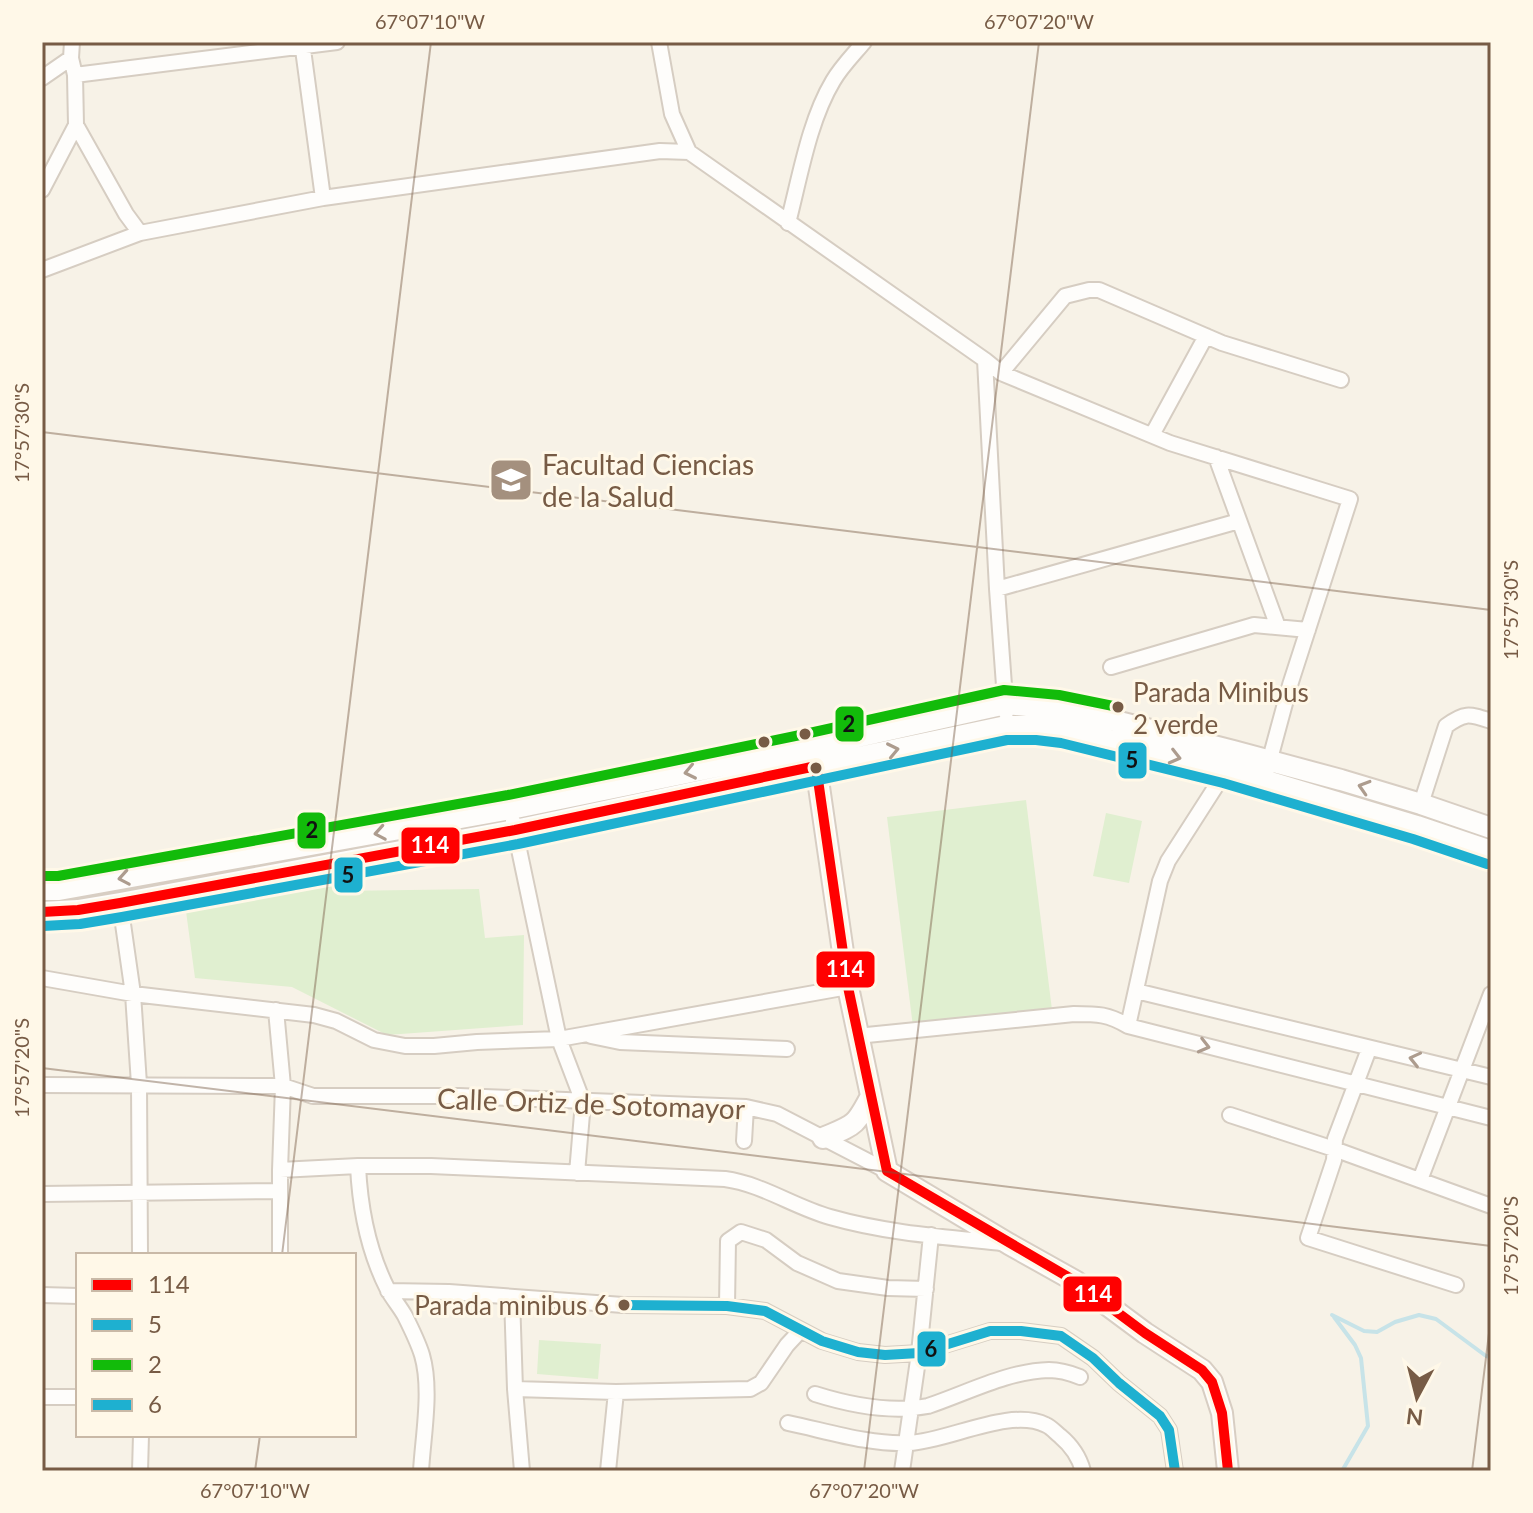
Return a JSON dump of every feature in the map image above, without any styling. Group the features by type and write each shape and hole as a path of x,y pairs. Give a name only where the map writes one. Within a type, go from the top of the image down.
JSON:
{"street":[{"path":"72,42 76,125 140,233"},
{"path":"75,75 337,42"},
{"path":"659,42 672,114 689,152 1001,373 1152,435 1350,499 1266,770"},
{"path":"788,223 822,101 834,78 864,42"},
{"path":"302,44 323,198"},
{"path":"42,78 71,58"},
{"path":"42,190 76,125"},
{"path":"42,270 140,233 323,198 660,151 689,152"},
{"path":"1001,373 1065,296 1099,290 1222,343 1341,380"},
{"path":"1152,435 1206,336"},
{"path":"985,360 1006,726"},
{"path":"1216,457 1278,627"},
{"path":"997,589 1239,521"},
{"path":"1111,667 1254,625 1308,630"},
{"path":"42,912 120,903 768,766 1006,704 1058,709 1115,721 1230,760 1396,796 1491,828"},
{"path":"1421,804 1446,726 1471,715 1491,721"},
{"path":"768,766 816,766 1006,726 1063,729 1230,760"},
{"path":"1128,1026 1160,881 1168,861 1230,760"},
{"path":"816,766 848,987 887,1171"},
{"path":"1266,770 1387,818 1491,851"},
{"path":"1387,818 1396,796"},
{"path":"42,890 59,890 513,819"},
{"path":"513,819 559,1039 583,1102 577,1173"},
{"path":"120,903 133,994 139,1084 140,1253"},
{"path":"42,978 133,994 314,1015 336,1021 374,1040 405,1046 559,1039 848,987"},
{"path":"1136,991 1491,1077"},
{"path":"1420,1180 1491,994"},
{"path":"276,1010 283,1086 280,1253"},
{"path":"857,1036 1101,1013 1128,1026 1491,1118"},
{"path":"583,1035 620,1042 787,1049"},
{"path":"1369,1049 1335,1139 1334,1160 1308,1238 1456,1285"},
{"name":"Calle Ortiz de Sotomayor","path":"42,1085 283,1086 313,1096 459,1096 746,1107 777,1114 887,1171 1075,1281 1145,1333 1202,1370 1212,1382 1222,1413 1228,1471"},
{"path":"823,1138 852,1125 871,1096"},
{"path":"744,1141 746,1107"},
{"path":"1230,1115 1491,1206"},
{"path":"358,1166 360,1198 369,1244 388,1291 405,1316 423,1357 425,1411 421,1471"},
{"path":"280,1170 431,1166 743,1182 827,1217 883,1230 1009,1244"},
{"path":"42,1194 280,1191"},
{"path":"727,1306 728,1241 741,1232 766,1240 797,1263 838,1281 926,1289"},
{"path":"902,1471 919,1353 931,1235"},
{"path":"388,1291 449,1292 623,1305 727,1306 765,1311 822,1341 858,1352 885,1355 919,1353 990,1331 1061,1336 1093,1358 1160,1416 1169,1430 1175,1471"},
{"path":"42,1295 76,1296"},
{"path":"512,1297 522,1471"},
{"path":"515,1389 616,1392 750,1389 761,1383 801,1330"},
{"path":"815,1394 879,1407 912,1409 1027,1372 1065,1371 1080,1377"},
{"path":"608,1471 616,1392"},
{"path":"42,1397 76,1397"},
{"path":"788,1423 863,1439 907,1443 1019,1419 1046,1425 1068,1443 1080,1458 1083,1471"},
{"path":"140,1471 141,1437"}],"green space":[{"path":"1026,800 1052,1010 913,1027 887,817"},
{"path":"1106,813 1142,821 1129,883 1093,876"},
{"path":"335,881 340,891 479,889 485,938 524,935 523,1025 387,1035 292,987 195,978 185,904"},
{"path":"539,1340 601,1344 598,1379 537,1374"}],"waterway":[{"path":"1332,1315 1364,1331 1377,1332 1395,1322 1419,1315 1436,1319 1491,1357"},
{"path":"1334,1317 1361,1358 1368,1426 1342,1471"}],"transit line":[{"name":"2","path":"42,876 58,876 508,795 1004,690 1059,695 1118,707"},
{"name":"5","path":"43,926 122,917 518,844 1007,740 1061,743 1223,783 1487,864"},
{"name":"114","path":"816,766 848,987 887,1171"},
{"name":"114","path":"42,912 120,903 515,830 816,766"},
{"name":"114","path":"887,1171 1075,1281 1145,1333 1202,1370 1212,1382 1222,1413 1228,1471"},
{"name":"6","path":"623,1305 727,1306 765,1311 822,1341 858,1352 885,1355 919,1353 990,1331 1061,1336 1093,1358 1160,1416 1169,1430 1175,1471"}],"place":[{"name":"Facultad Ciencias de la Salud","path":"511,480"},
{"name":"Parada Minibus 2 verde","path":"1118,707"},
{"name":"Parada minibus 6","path":"624,1305"}]}
